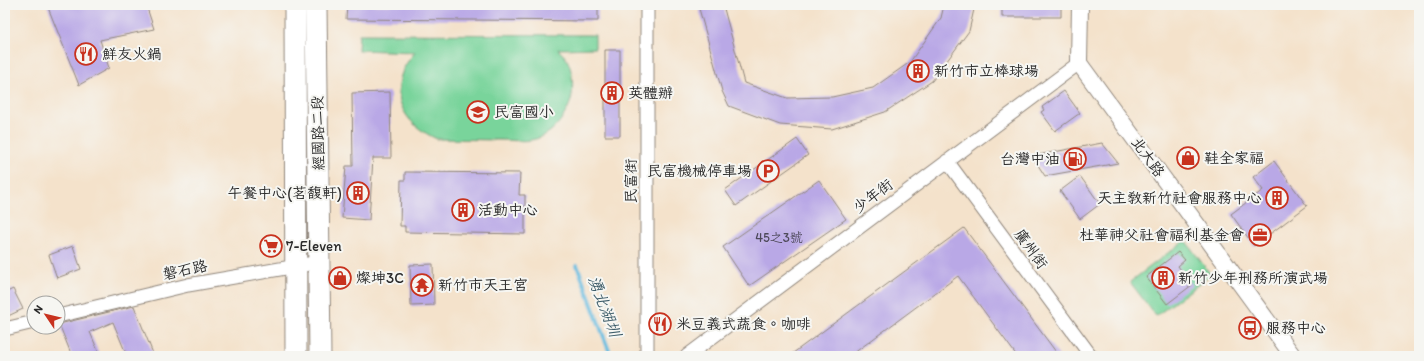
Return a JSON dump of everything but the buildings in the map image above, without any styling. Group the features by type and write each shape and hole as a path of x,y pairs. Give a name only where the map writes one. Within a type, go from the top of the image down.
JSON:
{"main road":[{"name":"經國路二段","path":"295,5 296,356"},
{"name":"經國路二段","path":"316,5 320,356"}],"street":[{"name":"民富街","path":"647,5 647,356"},
{"path":"1079,63 1080,5"},
{"name":"少年街","path":"687,356 1079,63"},
{"name":"北大路","path":"1079,63 1293,356"},
{"name":"廣州街","path":"947,161 1091,356"},
{"name":"磐石路","path":"66,314 188,285 320,262"},
{"path":"5,329 26,324"}],"green space":[{"path":"359,34 595,35 595,48 558,49 566,58 570,68 573,84 572,95 569,105 560,122 551,131 541,137 526,141 437,139 427,134 410,120 404,112 400,102 399,92 403,70 415,52 358,50"},
{"path":"1185,240 1211,275 1156,316 1130,282"}],"waterway":[{"name":"湧北湖圳","path":"577,265 611,356"}],"place":[{"name":"鮮友火鍋","path":"86,54"},
{"name":"新竹市立棒球場","path":"918,71"},
{"name":"英體辦","path":"612,93"},
{"name":"民富國小","path":"478,112"},
{"name":"鞋全家福","path":"1188,158"},
{"name":"台灣中油","path":"1075,159"},
{"name":"民富機械停車場","path":"768,171"},
{"name":"午餐中心(茗馥軒)","path":"358,193"},
{"name":"天主教新竹社會服務中心","path":"1277,198"},
{"name":"活動中心","path":"463,210"},
{"name":"杜華神父社會福利基金會","path":"1260,235"},
{"name":"7-Eleven","path":"271,246"},
{"name":"燦坤3C","path":"340,278"},
{"name":"新竹少年刑務所演武場","path":"1163,278"},
{"name":"新竹市天王宮","path":"422,285"},
{"name":"米豆義式蔬食。咖啡","path":"660,324"},
{"name":"服務中心","path":"1250,328"}]}
